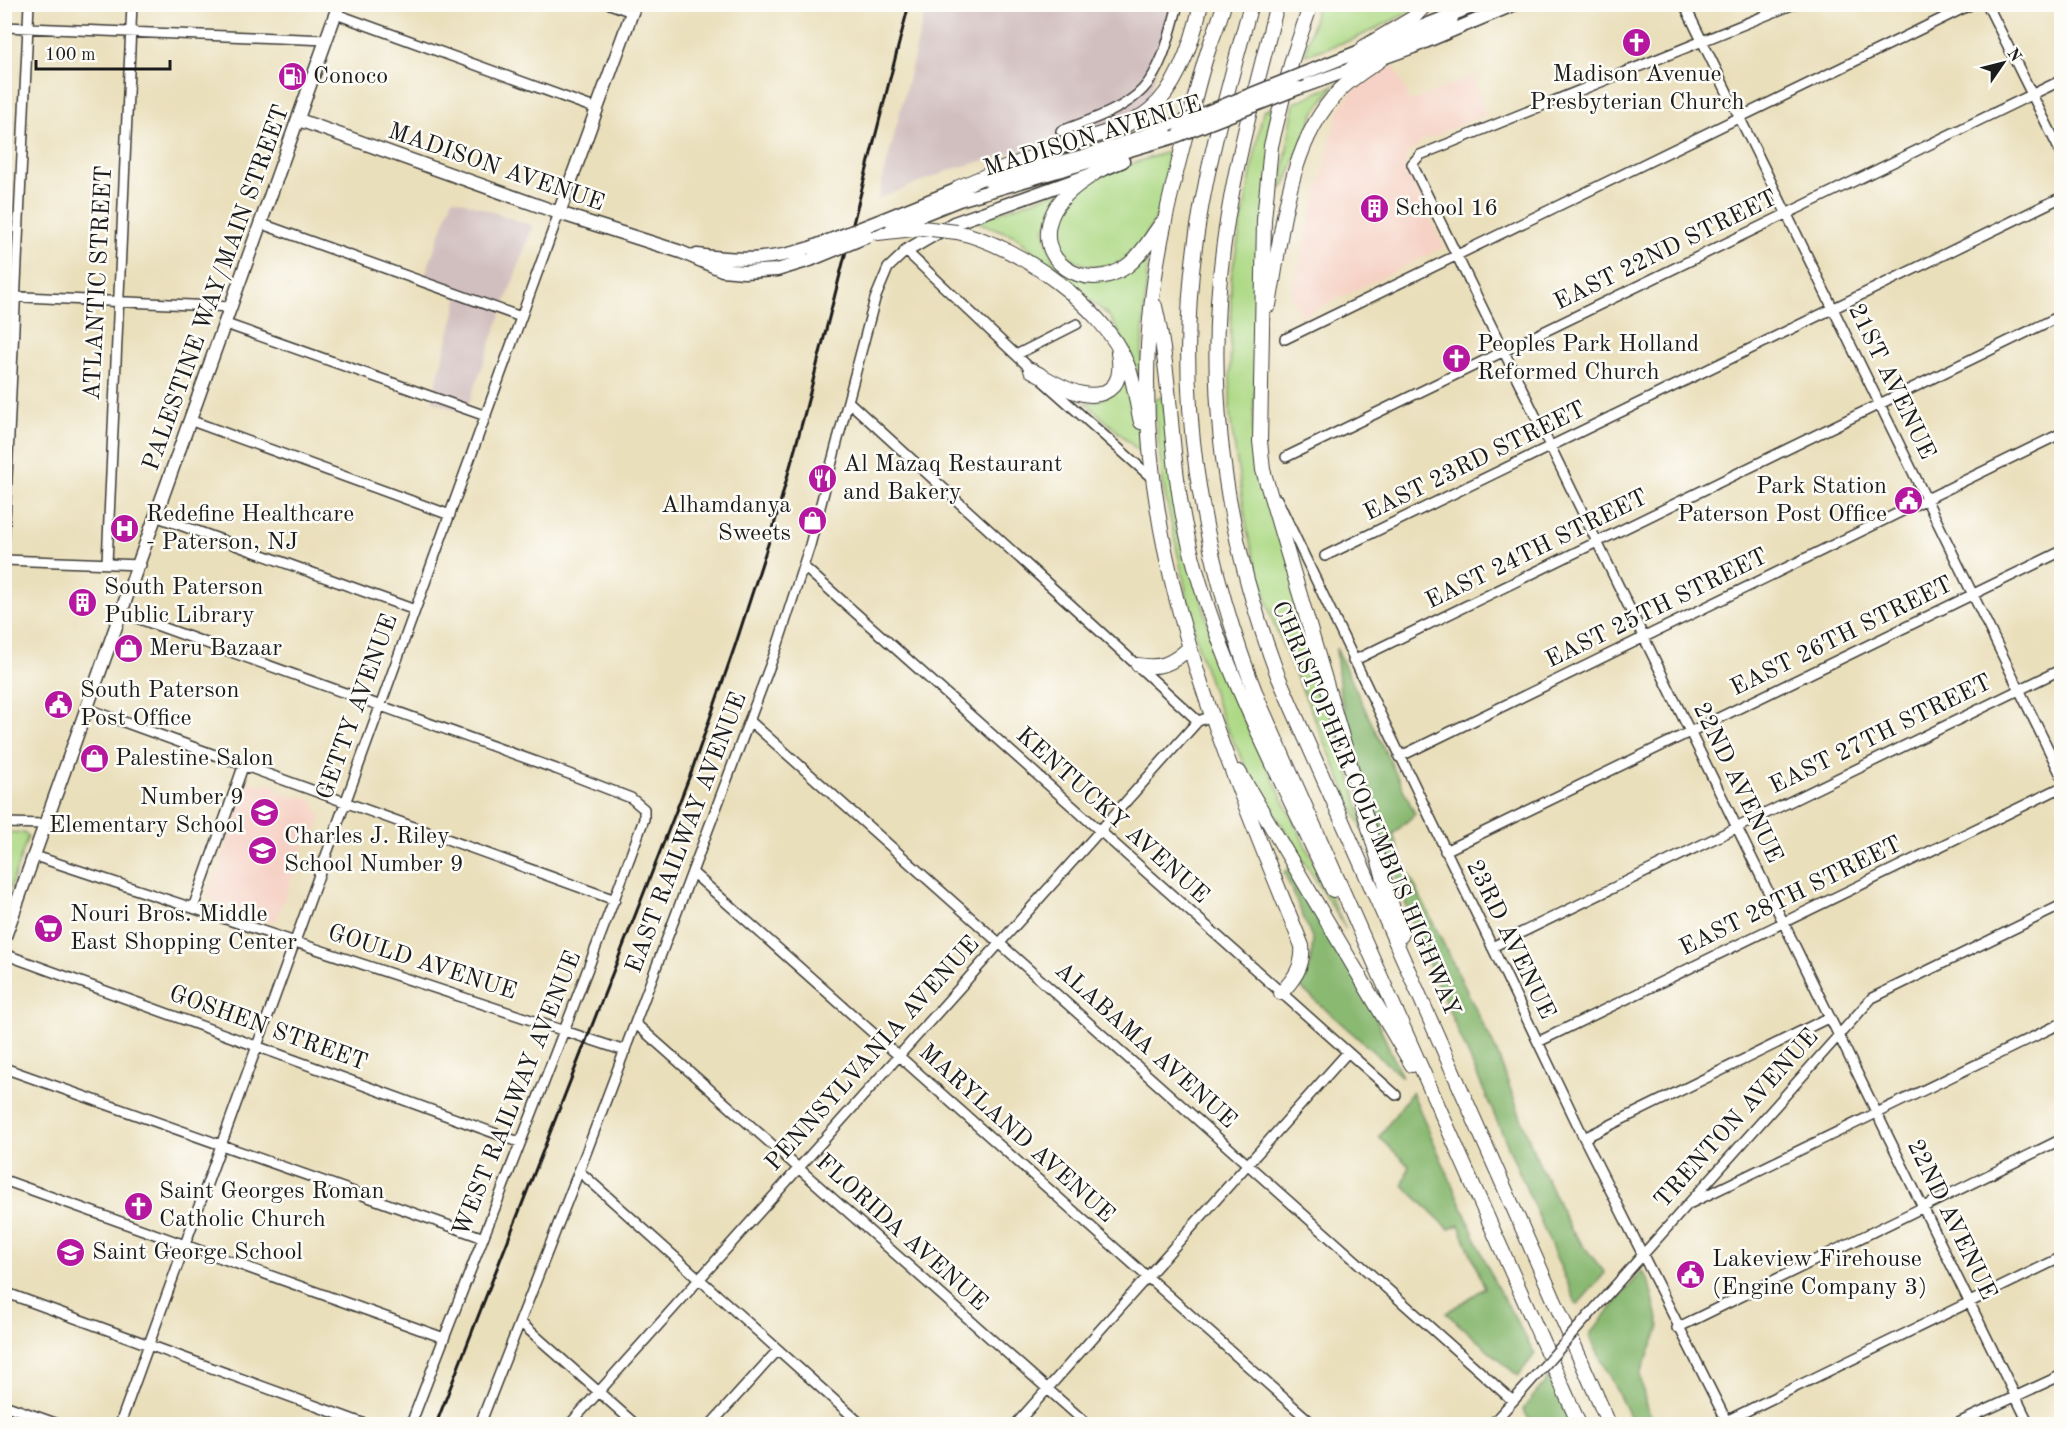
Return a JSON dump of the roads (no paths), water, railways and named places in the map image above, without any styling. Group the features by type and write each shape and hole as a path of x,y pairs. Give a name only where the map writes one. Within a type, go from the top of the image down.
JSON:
{"highway":[{"path":"959,187 1027,159 1126,124 1149,110 1164,95 1175,75 1195,29 1201,4"},
{"path":"1208,50 1215,4"},
{"path":"1224,4 1208,50 1165,219 1152,295 1146,374 1150,456 1164,547 1204,719 1218,736 1336,932 1440,1112"},
{"name":"CHRISTOPHER COLUMBUS HIGHWAY","path":"1251,4 1210,163 1194,258 1189,322 1189,387 1197,483 1217,579 1247,671 1579,1425"},
{"name":"CHRISTOPHER COLUMBUS HIGHWAY","path":"1277,4 1238,166 1221,267 1216,375 1219,429 1227,494 1248,589 1275,666 1610,1425"},
{"path":"1309,4 1271,146 1264,220 1260,441 1263,470 1344,751 1422,1002"},
{"path":"1364,47 1407,22 1426,4"},
{"path":"1349,71 1363,57 1444,25 1450,21 1455,9"},
{"path":"1262,346 1290,196 1302,153 1326,106 1345,85 1380,60"},
{"path":"1095,173 1076,186 1060,202 1049,226 1050,247 1067,270 1089,278 1105,277 1119,272 1138,256 1165,219"},
{"path":"873,234 922,228 957,232 989,240 1016,253 1088,310 1114,340 1130,372 1150,456"},
{"path":"1152,295 1163,341 1173,455 1182,513 1206,604 1224,654 1353,933 1374,958"},
{"path":"1031,369 1073,391 1098,394 1115,384 1120,372 1114,340"},
{"path":"1138,665 1156,669 1169,664 1189,648"},
{"path":"1218,736 1302,946 1302,962 1281,993"}],"main road":[{"name":"MADISON AVENUE","path":"299,120 559,213 681,252 722,270 744,273 777,270 884,219 959,187 1091,154 1177,124 1455,9 1479,4"},
{"name":"MADISON AVENUE","path":"810,254 873,234 959,201 1174,137 1299,88 1380,60 1515,4"},
{"name":"GETTY AVENUE","path":"559,213 633,8"},
{"name":"PALESTINE WAY/MAIN STREET","path":"4,939 7,924 35,856 141,565 337,9"},
{"path":"906,251 954,223 1095,173 1174,137"}],"street":[{"path":"4,542 29,4"},
{"name":"ATLANTIC STREET","path":"107,563 132,4"},
{"path":"610,4 633,8"},
{"path":"1061,131 1117,109 1145,88 1164,58 1178,4"},
{"name":"21ST AVENUE","path":"1684,4 2061,777"},
{"path":"1702,41 1794,4"},
{"path":"1285,339 1972,4"},
{"path":"1987,4 2061,155"},
{"path":"337,9 597,109"},
{"path":"4,27 327,39"},
{"name":"22ND AVENUE","path":"1702,41 1415,159 1412,164 2029,1425"},
{"name":"EAST 22ND STREET","path":"1286,457 2061,80"},
{"name":"EAST 23RD STREET","path":"1325,556 2061,197"},
{"name":"GETTY AVENUE","path":"120,1425 559,213"},
{"path":"262,224 521,317"},
{"path":"906,251 1031,369 1153,479"},
{"name":"EAST RAILWAY AVENUE","path":"480,1425 636,1024 750,721 803,566 882,277 906,251"},
{"path":"4,296 232,307"},
{"name":"EAST 24TH STREET","path":"1353,662 2061,315"},
{"path":"226,324 486,416"},
{"path":"1016,355 1077,324"},
{"path":"849,402 1138,665 1204,719"},
{"path":"192,421 450,515"},
{"name":"EAST 25TH STREET","path":"1399,757 2061,433"},
{"name":"23RD AVENUE","path":"1263,470 1399,757 1725,1423"},
{"path":"158,517 415,610"},
{"name":"EAST 26TH STREET","path":"1445,851 2061,551"},
{"path":"4,560 141,565"},
{"name":"KENTUCKY AVENUE","path":"803,566 1395,1095"},
{"name":"WEST RAILWAY AVENUE","path":"123,613 615,792 638,801 645,813 615,900 481,1237 411,1425"},
{"name":"EAST 27TH STREET","path":"1492,947 2061,669"},
{"path":"88,709 615,900"},
{"name":"PENNSYLVANIA AVENUE","path":"570,1425 1000,941 1204,719"},
{"name":"ALABAMA AVENUE","path":"750,721 1000,941 1247,1165 1513,1401"},
{"path":"193,908 244,764"},
{"name":"EAST 28TH STREET","path":"1538,1042 2061,787"},
{"path":"4,823 46,824"},
{"name":"GOULD AVENUE","path":"35,856 625,1051"},
{"name":"MARYLAND AVENUE","path":"693,873 1313,1425"},
{"name":"TRENTON AVENUE","path":"1492,1425 1872,998 2061,905"},
{"name":"GOSHEN STREET","path":"4,954 519,1142"},
{"path":"1584,1138 1830,1017"},
{"path":"1688,1204 2061,1023"},
{"name":"FLORIDA AVENUE","path":"636,1024 1087,1425"},
{"path":"1016,1425 1348,1052"},
{"path":"4,1068 481,1237"},
{"path":"1677,1328 1923,1209 2061,1139"},
{"path":"579,1172 778,1350 855,1423"},
{"path":"4,1180 444,1338"},
{"path":"1725,1423 2061,1257"},
{"path":"4,1292 365,1425"},
{"path":"519,1322 635,1425"},
{"path":"711,1425 778,1350"},
{"path":"1956,1425 2061,1375"},
{"path":"4,1405 58,1425"}],"railway":[{"path":"436,1424 692,770 736,643 773,529 805,412 909,4"}],"place":[{"name":"Madison Avenue Presbyterian Church","path":"1637,42"},
{"name":"Conoco","path":"292,77"},
{"name":"School 16","path":"1374,209"},
{"name":"Peoples Park Holland Reformed Church","path":"1456,359"},
{"name":"Al Mazaq Restaurant and Bakery","path":"822,479"},
{"name":"Park Station Paterson Post Office","path":"1908,501"},
{"name":"Alhamdanya Sweets","path":"812,520"},
{"name":"Redefine Healthcare - Paterson, NJ","path":"125,529"},
{"name":"South Paterson Public Library","path":"83,602"},
{"name":"Meru Bazaar","path":"128,649"},
{"name":"South Paterson Post Office","path":"59,705"},
{"name":"Palestine Salon","path":"94,759"},
{"name":"Number 9 Elementary School","path":"265,812"},
{"name":"Charles J. Riley School Number 9","path":"263,851"},
{"name":"Nouri Bros. Middle East Shopping Center","path":"49,929"},
{"name":"Saint Georges Roman Catholic Church","path":"138,1206"},
{"name":"Saint George School","path":"71,1253"},
{"name":"Lakeview Firehouse (Engine Company 3)","path":"1691,1274"}]}
